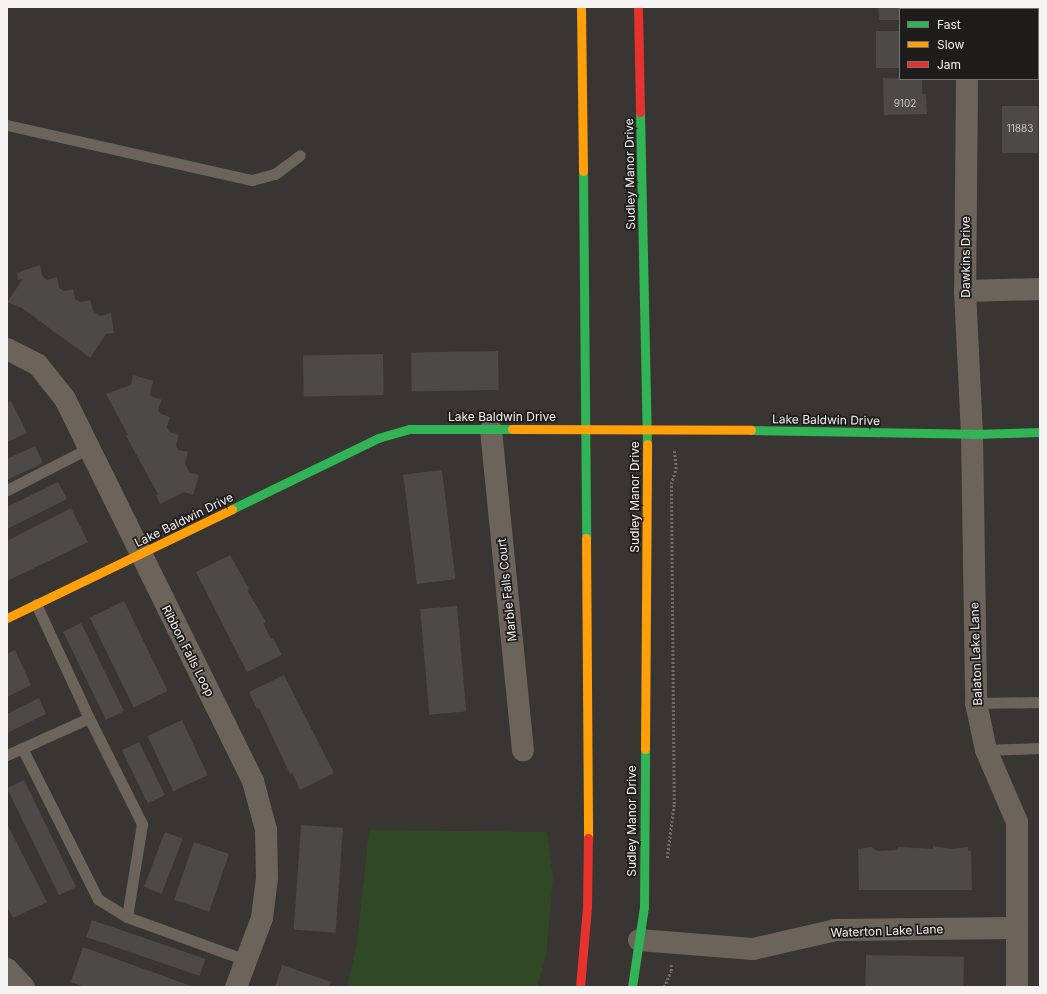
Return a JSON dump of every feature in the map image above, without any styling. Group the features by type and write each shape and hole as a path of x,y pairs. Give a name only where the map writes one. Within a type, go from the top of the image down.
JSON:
{"main road":[{"path":"580,987 587,906 590,810 581,7"},
{"name":"Sudley Manor Drive","path":"632,987 644,907 647,429 638,7"},
{"name":"Lake Baldwin Drive","path":"7,618 378,438 410,429 647,429 972,434 1040,432"}],"street":[{"name":"Dawkins Drive","path":"967,80 965,291 972,434"},
{"path":"965,291 1040,289"},
{"name":"Ribbon Falls Loop","path":"7,349 38,366 65,399 253,781 266,830 267,878 262,918 236,987"},
{"name":"Marble Falls Court","path":"491,430 523,750"},
{"name":"Balaton Lake Lane","path":"972,434 976,703 986,750 1017,822 1017,987"},
{"name":"Waterton Lake Lane","path":"639,940 752,949 836,930 1017,928"},
{"path":"7,969 24,987"}],"lane":[{"path":"7,125 252,180 275,174 300,156"},
{"path":"7,490 89,448"},
{"path":"36,604 89,718 142,824 127,917"},
{"path":"976,703 1040,702"},
{"path":"7,755 89,718"},
{"path":"22,748 98,898 127,917 246,960"},
{"path":"986,750 1040,748"}],"path":[{"path":"667,859 674,804 671,484 676,469"}],"green space":[{"path":"369,830 547,832 553,878 546,957 537,987 347,987 357,943"}],"building":[{"path":"878,7 922,7 899,8 899,20 879,20"},
{"path":"1004,7 1036,7 1036,8"},
{"path":"876,31 899,31 899,68 876,68"},
{"path":"883,78 922,80 922,94 926,94 927,114 884,115"},
{"path":"1002,106 1038,106 1038,153 1002,153"},
{"path":"40,265 43,277 47,280 57,277 59,288 64,291 73,289 75,299 80,302 90,300 93,311 100,316 111,313 114,333 106,334 90,358 22,308 7,302 23,279 18,280 17,273"},
{"path":"498,351 499,390 412,392 411,353"},
{"path":"383,354 384,395 304,396 303,355"},
{"path":"133,375 153,381 150,393 151,396 162,400 158,410 161,414 170,417 167,427 169,432 179,435 176,445 178,450 188,452 185,463 189,472 199,475 193,495 184,492 160,504 156,495 158,494 126,436 128,435 106,394 131,385"},
{"path":"11,401 27,433 7,442 7,403"},
{"path":"35,446 43,463 7,480 7,459"},
{"path":"442,470 455,579 417,584 403,475"},
{"path":"58,482 67,499 7,529 7,507"},
{"path":"71,508 88,542 7,581 7,541"},
{"path":"230,555 249,589 247,590 266,622 263,623 271,639 273,638 282,655 247,672 196,572"},
{"path":"124,601 168,691 134,708 90,618"},
{"path":"457,606 466,712 429,715 420,609"},
{"path":"81,623 124,711 106,720 63,632"},
{"path":"15,650 31,685 7,697 7,654"},
{"path":"284,675 334,773 300,790 292,773 290,774 259,708 257,709 249,692"},
{"path":"39,698 46,714 7,733 7,714"},
{"path":"182,720 208,775 173,791 148,736"},
{"path":"139,742 165,795 148,803 122,750"},
{"path":"24,780 76,887 59,895 7,788"},
{"path":"7,824 47,902 13,918 7,907"},
{"path":"301,825 343,828 336,933 294,930"},
{"path":"165,832 183,839 162,894 144,887"},
{"path":"194,842 229,854 209,912 174,900"},
{"path":"933,846 951,849 968,847 968,851 971,850 972,890 859,890 858,849 871,847 878,851 896,850 898,847 933,849"},
{"path":"92,920 205,959 200,976 86,937"},
{"path":"83,947 194,987 85,987 71,982"},
{"path":"866,955 964,957 963,987 865,987"},
{"path":"282,965 331,982 329,987 275,987"}],"traffic: fast":[{"path":"640,112 647,444"},
{"path":"583,171 586,538"},
{"path":"232,509 378,438 410,429 512,429"},
{"path":"751,430 972,434 1040,432"},
{"path":"632,987 644,907 645,749"}],"traffic: slow":[{"path":"581,7 583,171"},
{"path":"512,429 751,430"},
{"path":"645,749 647,444"},
{"path":"7,618 232,509"},
{"path":"586,538 588,838"}],"traffic: jam":[{"path":"638,7 640,112"},
{"path":"580,987 587,907 588,838"}]}
